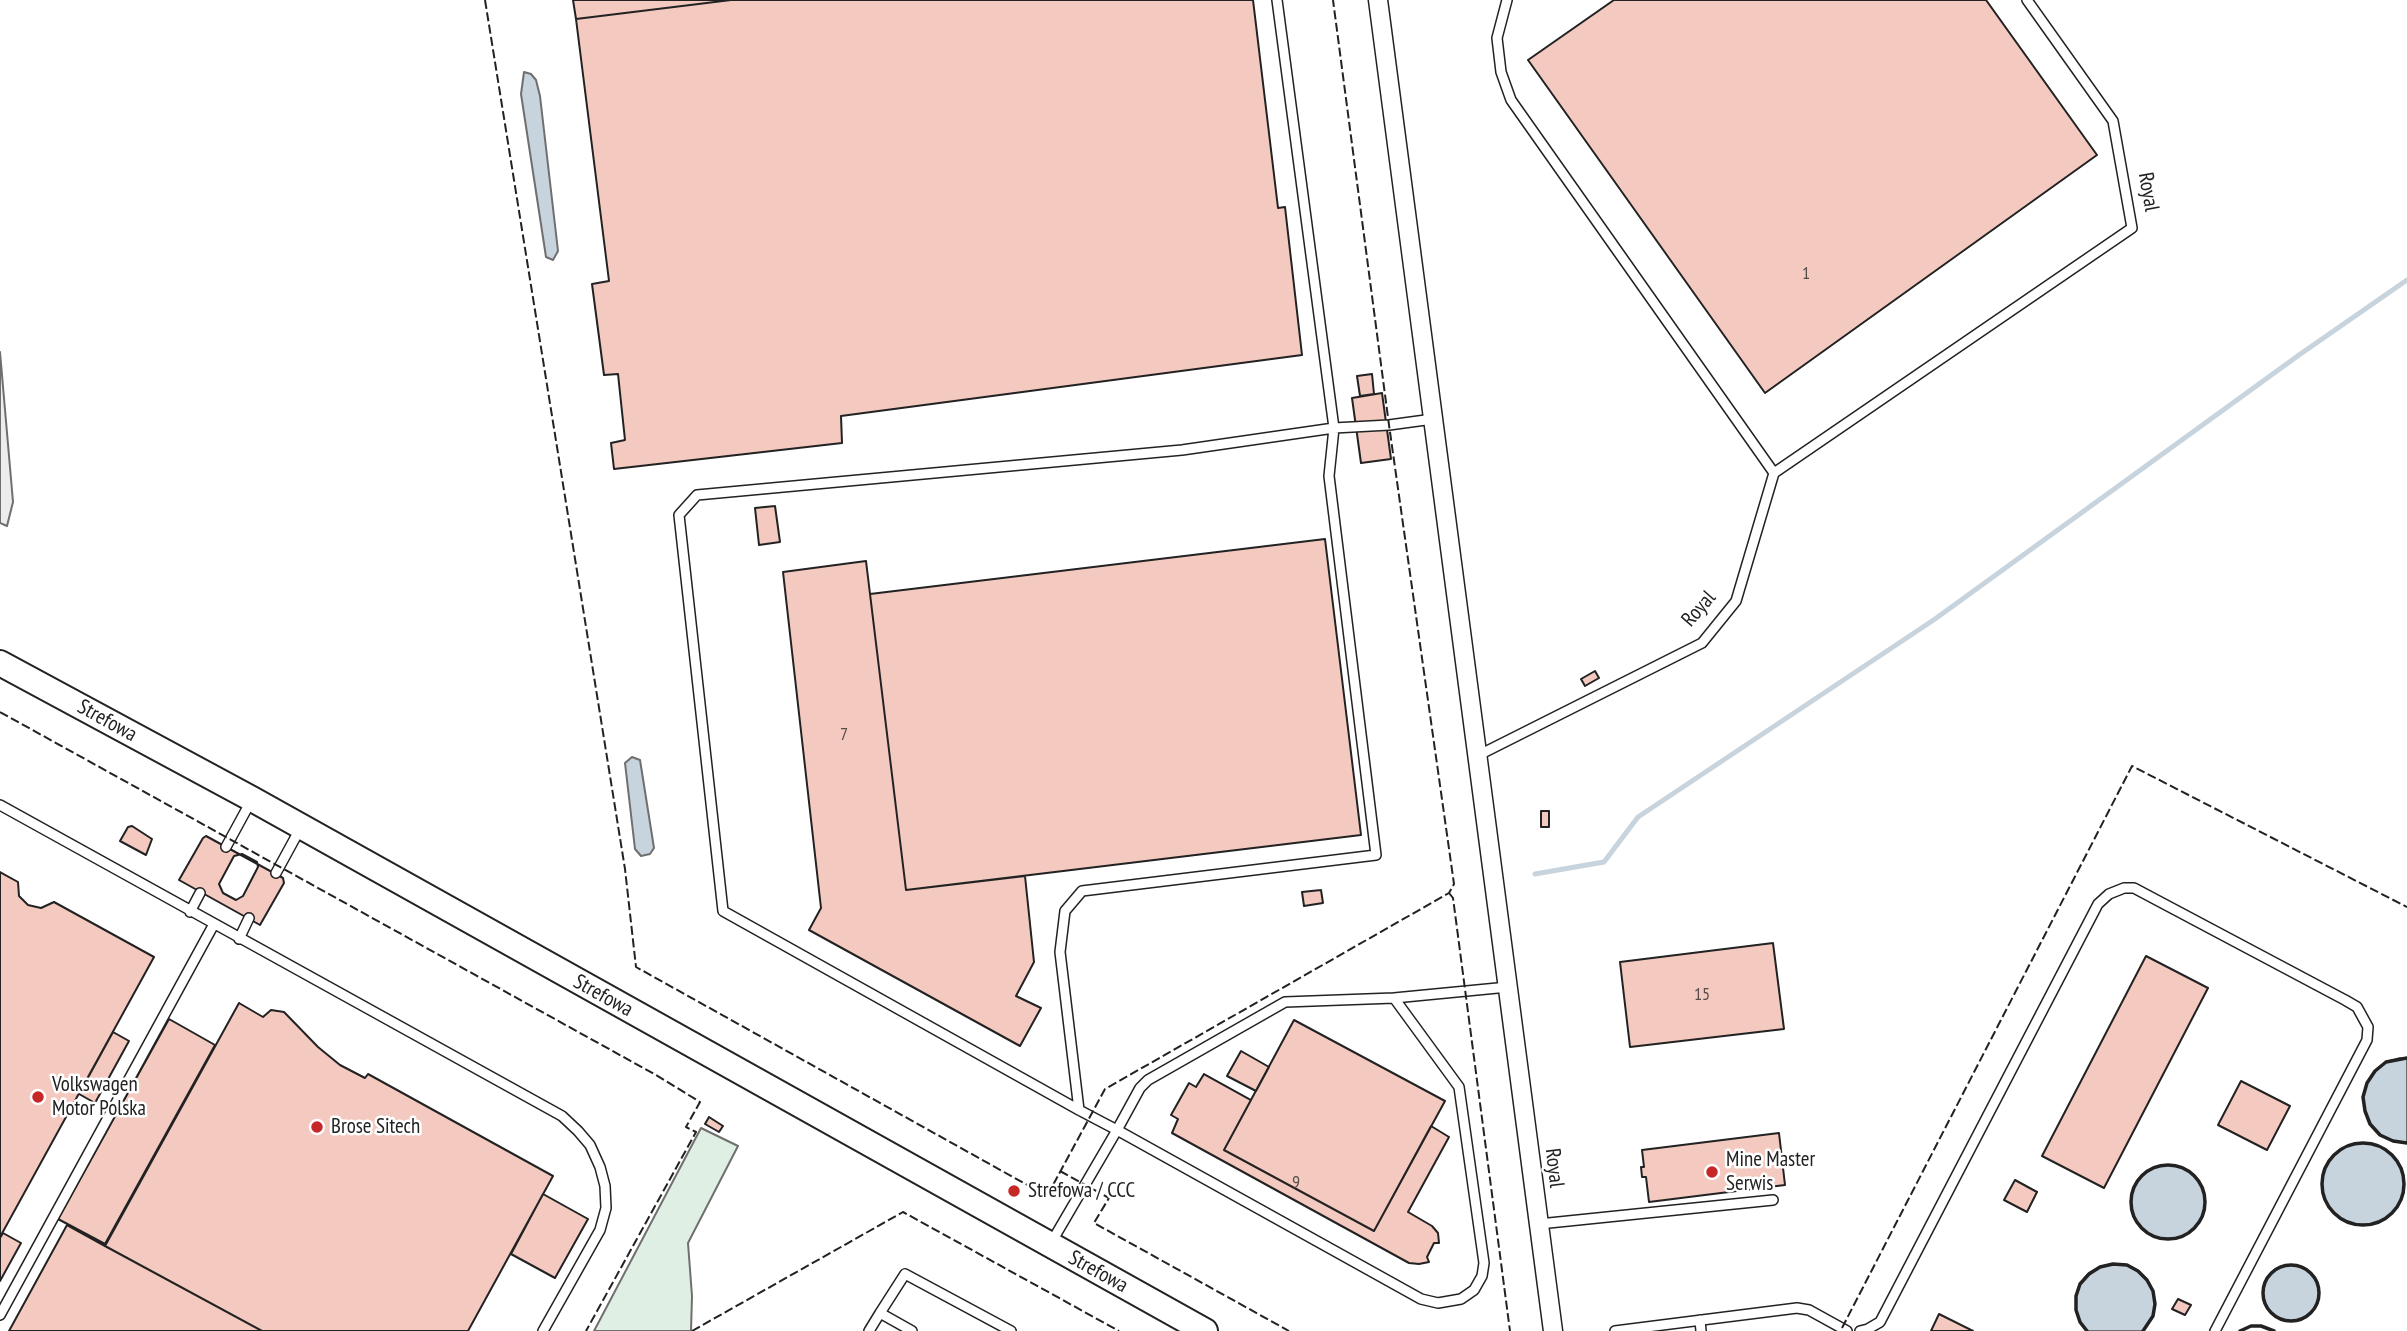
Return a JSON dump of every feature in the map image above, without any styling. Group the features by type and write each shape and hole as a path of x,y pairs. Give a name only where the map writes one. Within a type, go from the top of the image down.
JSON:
{"street":[{"path":"1378,0 1477,756"},
{"name":"Strefowa","path":"0,663 252,799 1199,1330"},
{"name":"Royal","path":"1477,756 1553,1331"}],"lane":[{"path":"1079,1110 1060,951 1065,911 1082,891 1376,855 1329,476 1334,428 1277,0"},
{"path":"1507,0 1497,38 1501,72 1511,100 1774,473"},
{"name":"Royal","path":"1477,756 1702,643 1736,601 1774,473 2132,228 2113,121 2027,0"},
{"path":"1394,998 1459,1087 1484,1263 1482,1276 1474,1290 1461,1299 1438,1303 1421,1299 723,911 679,515 697,495 1182,450 1334,428 1433,419"},
{"path":"226,847 252,799"},
{"path":"0,805 562,1116 590,1145 605,1186 606,1208 600,1230 543,1331"},
{"path":"276,873 301,828"},
{"path":"1860,1331 1880,1322 2098,904 2109,894 2123,888 2134,888 2357,1007 2368,1027 2367,1040 2215,1331"},
{"path":"190,912 200,893"},
{"path":"239,939 249,918"},
{"path":"0,1315 214,924"},
{"path":"1050,1245 1140,1088 1148,1080 1285,1002 1394,998 1508,988"},
{"path":"1539,1224 1773,1200"},
{"path":"869,1331 905,1274 1011,1331"},
{"path":"1615,1331 1797,1308 1809,1310 1847,1331"},
{"path":"880,1313 912,1331"},
{"path":"1700,1320 1701,1331"}],"green space":[{"path":"701,1128 738,1146 688,1243 692,1296 691,1331 594,1331"}],"shaded area":[{"path":"524,72 531,74 536,80 540,96 558,251 553,260 546,257 521,94"},
{"path":"0,352 13,502 7,526 0,523"},
{"path":"632,757 640,760 654,848 650,854 641,856 635,849 625,763"},
{"path":"2407,1058 2407,1143 2380,1135 2370,1124 2363,1097 2367,1083 2375,1071 2386,1062"},
{"path":"2363,1143 2379,1146 2392,1155 2401,1168 2404,1184 2401,1200 2392,1213 2379,1222 2363,1225 2347,1222 2334,1213 2325,1200 2322,1184 2325,1168 2334,1155 2347,1146"},
{"path":"2168,1165 2182,1168 2194,1176 2202,1188 2205,1202 2202,1216 2194,1228 2182,1236 2168,1239 2154,1236 2142,1228 2134,1216 2131,1202 2134,1188 2142,1176 2154,1168"},
{"path":"2113,1264 2127,1265 2138,1271 2153,1291 2153,1316 2143,1331 2087,1331 2080,1322 2076,1310 2076,1296 2080,1284 2089,1273"},
{"path":"2285,1265 2297,1265 2307,1269 2315,1277 2319,1293 2315,1309 2307,1317 2297,1321 2285,1321 2275,1317 2267,1309 2263,1299 2263,1287 2267,1277 2275,1269"}],"building":[{"path":"573,0 731,0 576,19"},
{"path":"731,0 1253,0 1278,208 1285,207 1302,355 841,416 842,443 614,469 611,443 625,440 618,374 604,375 592,284 609,281 576,19"},
{"path":"1614,0 1986,0 2097,155 1765,393 1528,60"},
{"path":"1372,374 1374,394 1360,396 1357,376"},
{"path":"1382,393 1391,459 1361,463 1352,398"},
{"path":"775,506 780,542 759,545 755,508"},
{"path":"1325,539 1361,835 906,890 870,594"},
{"path":"866,561 906,890 1025,876 1034,962 1016,996 1041,1008 1020,1046 809,930 821,908 783,572"},
{"path":"1595,671 1599,678 1585,686 1581,679"},
{"path":"1541,811 1549,811 1549,827 1541,827"},
{"path":"132,826 152,839 146,855 120,841 128,827"},
{"path":"206,836 283,878 284,883 260,925 179,880"},
{"path":"242,854 257,862 258,867 243,896 236,900 223,893 219,884 234,856"},
{"name":"Volkswagen Motor Polska","path":"0,872 18,882 19,896 28,905 41,908 54,902 154,957 0,1237"},
{"path":"1321,890 1323,903 1304,906 1302,892"},
{"path":"1773,943 1784,1029 1630,1047 1620,962"},
{"path":"2146,956 2208,988 2104,1188 2042,1156"},
{"name":"Brose Sitech","path":"239,1003 263,1017 271,1010 284,1012 340,1065 365,1078 368,1074 553,1176 468,1331 262,1331 105,1246"},
{"path":"169,1019 215,1045 105,1244 58,1219"},
{"path":"1294,1020 1445,1101 1374,1231 1224,1150"},
{"path":"113,1032 129,1041 95,1103 79,1094"},
{"path":"1241,1051 1269,1067 1256,1091 1227,1076"},
{"path":"1204,1074 1251,1100 1224,1150 1374,1231 1431,1126 1449,1137 1408,1212 1432,1226 1438,1233 1439,1243 1434,1243 1427,1257 1429,1262 1409,1263 1172,1133 1178,1119 1171,1115 1189,1083 1196,1087"},
{"path":"2241,1081 2290,1106 2267,1150 2218,1125"},
{"path":"709,1117 723,1126 719,1132 705,1124"},
{"name":"Mine Master Serwis","path":"1779,1133 1785,1185 1649,1202 1646,1177 1642,1177 1642,1150"},
{"path":"2015,1180 2037,1192 2027,1212 2004,1200"},
{"path":"543,1194 588,1219 555,1278 511,1254"},
{"path":"67,1225 105,1246 262,1331 9,1331"},
{"path":"3,1233 21,1243 0,1281 0,1238"},
{"path":"2178,1299 2191,1305 2185,1315 2172,1309"},
{"path":"1939,1314 1973,1331 1931,1331"}],"waterway":[{"path":"1535,874 1604,862 1638,817 1935,619 2407,280"}],"fence":[{"path":"485,0 625,869 636,967 1047,1196 1105,1089 1449,893 1454,884 1389,425 1333,0"},
{"path":"0,712 656,1075 700,1102 686,1127 696,1132 586,1331"},
{"path":"1842,1328 2132,766 2407,907"},
{"path":"1449,893 1453,898 1510,1331"},
{"path":"1060,1171 1109,1198 1094,1223 1289,1331"},
{"path":"692,1331 903,1212 1119,1331"}],"wall":[{"path":"2407,1058 2386,1062 2375,1071 2367,1083 2363,1097 2370,1124 2380,1135 2407,1143"},
{"path":"2363,1143 2379,1146 2392,1155 2401,1168 2404,1184 2401,1200 2392,1213 2379,1222 2363,1225 2347,1222 2334,1213 2325,1200 2322,1184 2325,1168 2334,1155 2347,1146 2363,1143"},
{"path":"2168,1165 2182,1168 2194,1176 2202,1188 2205,1202 2202,1216 2194,1228 2182,1236 2168,1239 2154,1236 2142,1228 2134,1216 2131,1202 2134,1188 2142,1176 2154,1168 2168,1165"},
{"path":"2087,1331 2076,1310 2076,1296 2080,1284 2100,1267 2113,1264 2127,1265 2138,1271 2153,1291 2153,1316 2143,1331"},
{"path":"2285,1265 2297,1265 2307,1269 2315,1277 2319,1293 2315,1309 2307,1317 2297,1321 2285,1321 2275,1317 2267,1309 2263,1299 2263,1287 2267,1277 2275,1269 2285,1265"},
{"path":"2240,1331 2251,1326 2261,1326 2274,1331"}],"place":[{"name":"Volkswagen Motor Polska","path":"38,1097"},
{"name":"Brose Sitech","path":"317,1127"},
{"name":"Mine Master Serwis","path":"1712,1172"},
{"name":"Strefowa / CCC","path":"1014,1191"}]}
